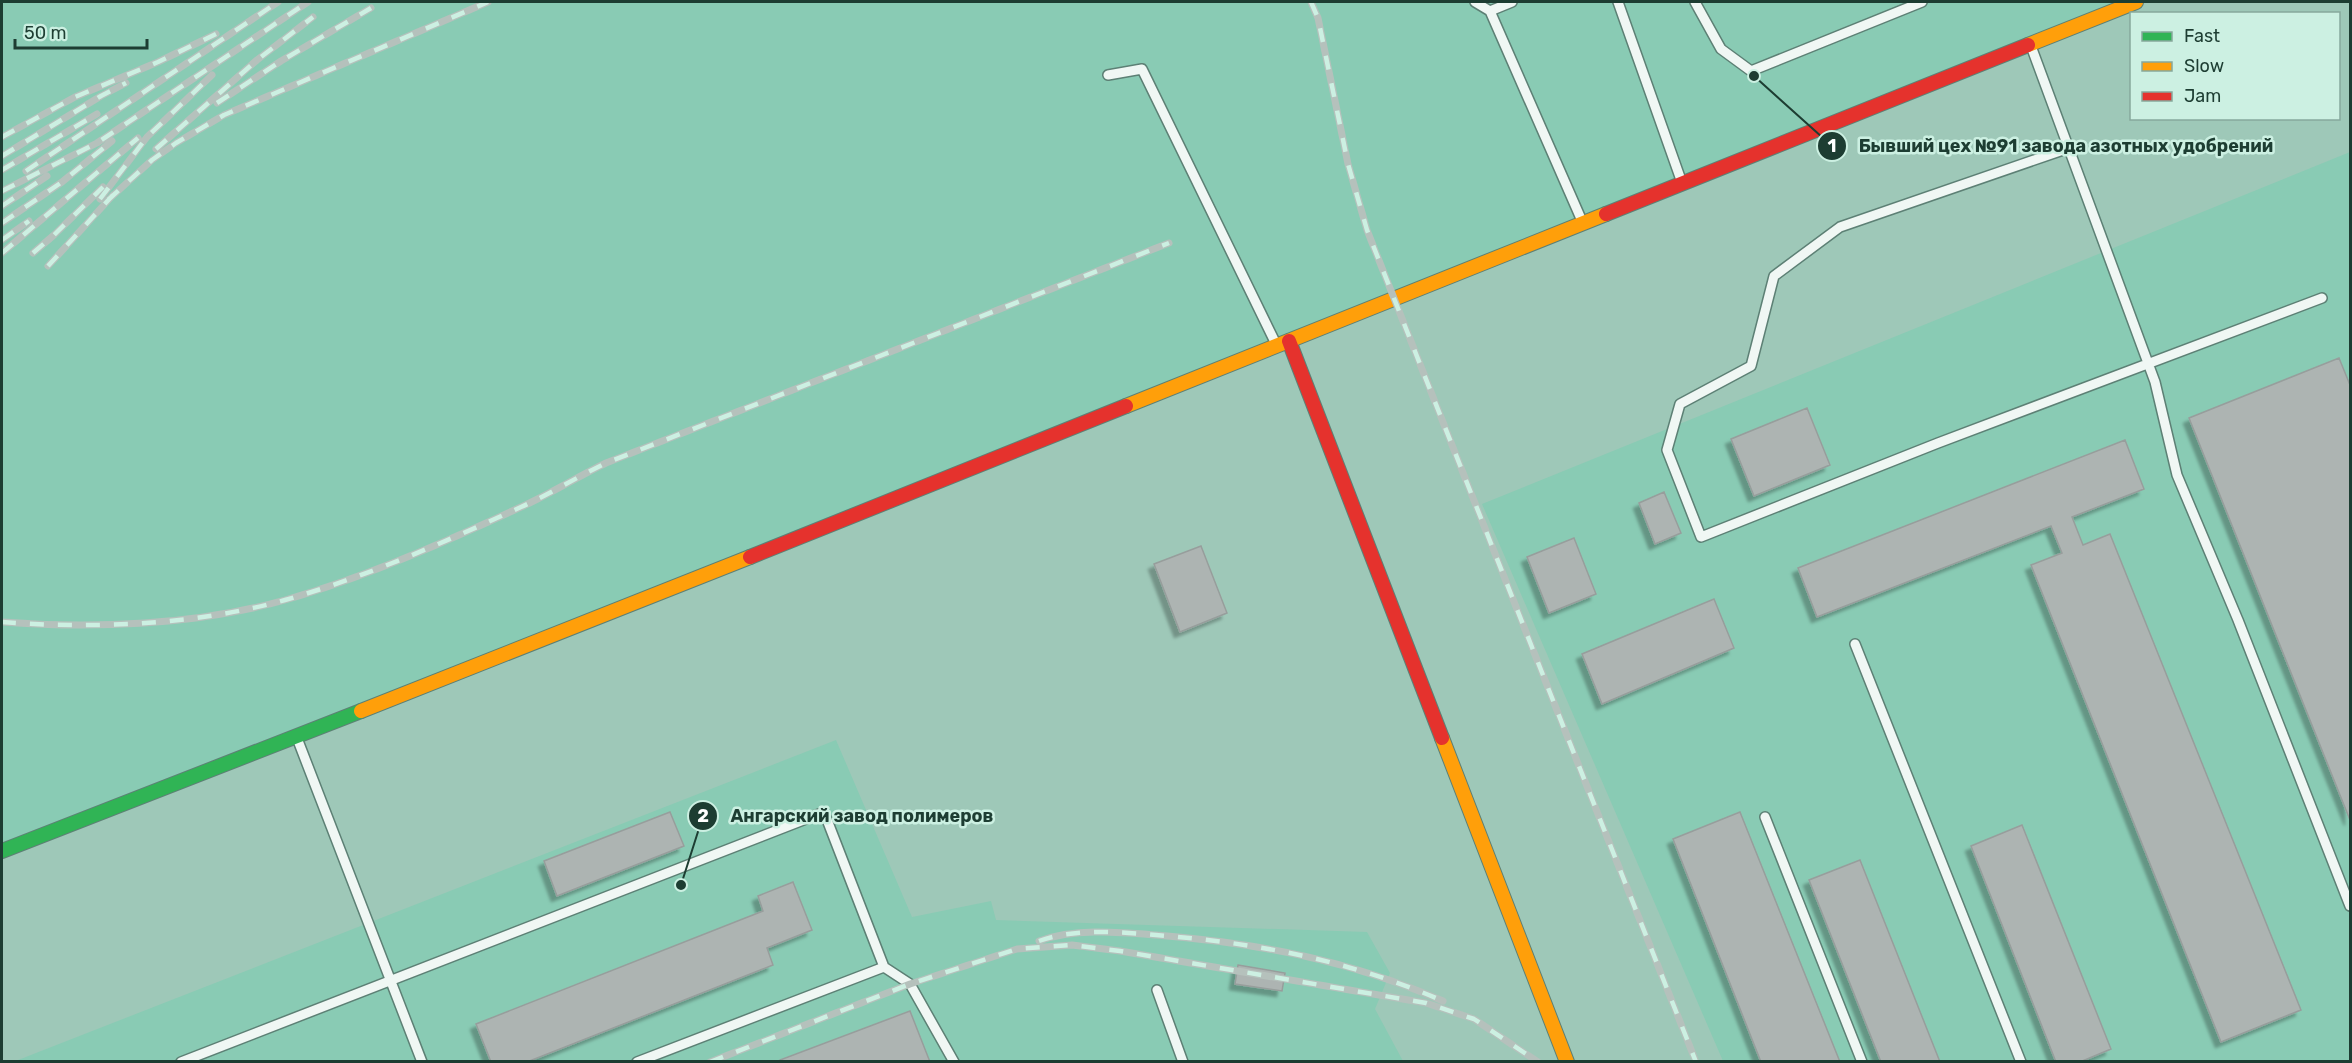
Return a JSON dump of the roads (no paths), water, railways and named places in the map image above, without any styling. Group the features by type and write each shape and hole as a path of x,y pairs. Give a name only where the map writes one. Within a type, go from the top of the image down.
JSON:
{"street":[{"path":"2,851 1283,344 2136,2"},
{"path":"1283,344 1567,1062"}],"lane":[{"path":"1475,2 1490,11 1583,223"},
{"path":"1490,11 1512,2"},
{"path":"1618,2 1682,183"},
{"path":"1695,2 1721,49 1751,71 1922,2"},
{"path":"2031,44 2148,364 2177,475 2238,620 2350,906"},
{"path":"1108,75 1142,69 1283,344"},
{"path":"2069,148 1840,227 1774,276 1751,366 1680,404 1667,450 1701,537 1938,443 2322,298"},
{"path":"1855,644 2021,1062"},
{"path":"296,736 422,1062"},
{"path":"182,1062 390,979 824,812 884,967 910,984 954,1062"},
{"path":"1765,817 1862,1062"},
{"path":"637,1062 884,967"},
{"path":"1157,990 1183,1062"}],"railway":[{"path":"26,171 278,2"},
{"path":"2,191 97,143 308,2"},
{"path":"108,200 152,160 224,115 488,2"},
{"path":"1311,2 1318,18 1348,164 1367,230 1696,1062"},
{"path":"217,103 281,61 371,8"},
{"path":"156,149 257,60 313,17"},
{"path":"2,137 75,97 158,62 216,34"},
{"path":"100,199 147,137 212,75"},
{"path":"2,156 126,83"},
{"path":"2,170 97,114"},
{"path":"2,253 138,138"},
{"path":"2,223 62,182 112,141"},
{"path":"2,206 47,176"},
{"path":"33,253 103,187"},
{"path":"48,266 113,195"},
{"path":"2,240 29,221"},
{"path":"2,622 108,625 180,620 251,608 315,591 375,570 463,533 532,502 606,463 1169,243"},
{"path":"1039,941 1067,934 1097,932 1193,938 1230,943 1338,964 1443,1001"},
{"path":"710,1062 910,984 1017,949 1072,945 1120,951 1426,1003 1474,1019 1538,1062"}],"place":[{"name":"Бывший цех №91 завода азотных удобрений","path":"1754,76"},
{"name":"Ангарский завод полимеров","path":"681,885"}]}
